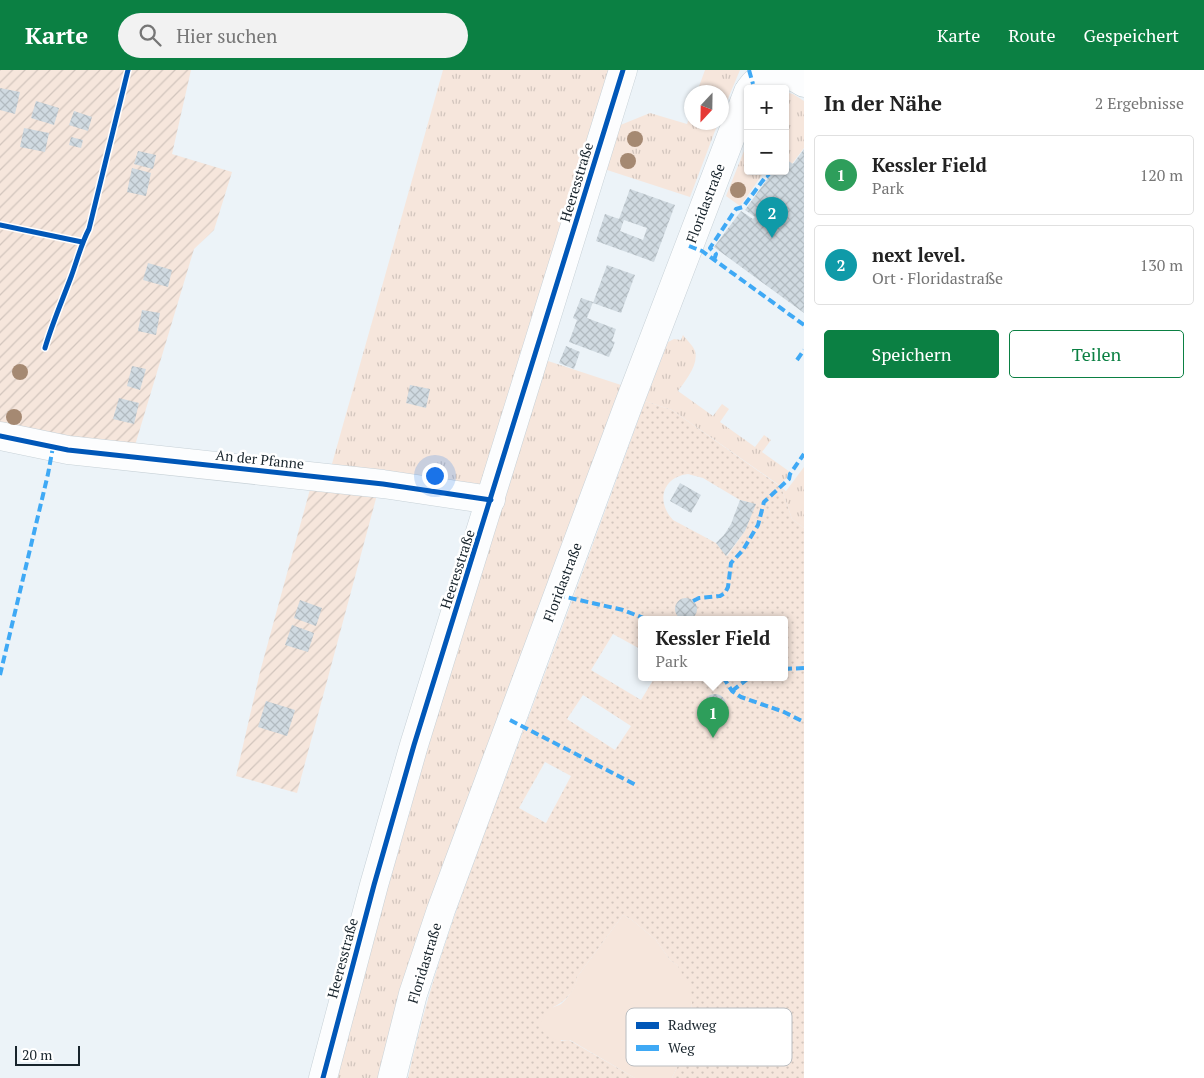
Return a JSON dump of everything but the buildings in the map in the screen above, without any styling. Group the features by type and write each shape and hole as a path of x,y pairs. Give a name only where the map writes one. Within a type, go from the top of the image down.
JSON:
{"street":[{"name":"Heeresstraße","path":"323,1078 376,875 414,745 622,70"},
{"path":"753,85 758,79 773,73 781,73 804,83"},
{"name":"Floridastraße","path":"392,1078 413,994 440,910 628,406 744,102"},
{"name":"An der Pfanne","path":"0,436 68,450 383,484 491,500"}],"green space":[{"path":"0,70 191,70 172,154 232,172 214,230 194,249 133,452 0,429"},
{"path":"443,70 613,70 486,481 476,490 330,471"},
{"path":"705,70 740,70 729,96 729,85 700,85"},
{"path":"789,93 804,101 804,148 792,164 789,161"},
{"path":"650,113 684,123 684,130 715,130 690,197 604,169 618,126"},
{"path":"744,151 744,175 762,175 740,206 726,196"},
{"path":"683,335 694,349 696,356 691,372 678,391 713,416 722,404 729,409 720,422 755,447 764,435 771,440 762,452 790,472 787,478 779,485 672,410 645,401 668,342 674,339 681,340"},
{"path":"545,360 621,385 383,1058 379,1078 333,1078 383,887"},
{"path":"645,401 672,410 781,487 792,519 804,528 804,1078 672,1078 678,1066 792,1066 792,1008 691,1008 692,1004 677,965 670,960 656,940 623,915 577,977 575,986 569,995 553,1007 561,1041 569,1040 635,1078 408,1078 428,999 453,920","holes":["688,474 703,478 740,500 755,504 745,531 727,556 716,543 673,520 668,513 663,498 667,485 679,476","583,695 631,726 615,750 567,719","545,762 571,776 546,823 519,808"]},
{"path":"804,467 804,528 792,519 781,487 786,491"},
{"path":"312,482 378,491 297,793 236,776 260,672"},
{"path":"623,915 656,940 670,960 677,965 691,988 691,1008 626,1008 626,1066 678,1066 672,1078 635,1078 570,1040 556,1039 545,1034 540,1025 542,1019 548,1010 561,1004 569,996 574,988 577,977"}],"marked path":[{"path":"749,70 753,84"},
{"path":"714,260 716,254 710,248 736,209 743,207 767,175 769,177"},
{"path":"689,246 702,251 804,325"},
{"path":"797,360 804,350"},
{"path":"0,675 53,447"},
{"path":"693,601 699,598 720,596 725,593 728,587 731,563 743,550 758,525 764,502 789,479 790,474 804,454"},
{"path":"557,595 623,610 638,616"},
{"path":"788,669 804,668"},
{"path":"726,681 732,691 741,697 784,712 804,722"},
{"path":"732,691 745,681"},
{"path":"510,720 636,785"}],"cycle path":[{"path":"45,348 89,229 128,70"},
{"path":"323,1078 374,885 414,745 623,70"},
{"path":"0,225 82,242"},
{"path":"0,436 68,450 383,484 491,500"}],"place":[{"name":"next level.","path":"772,238"},
{"name":"Kessler Field","path":"713,738"}]}
